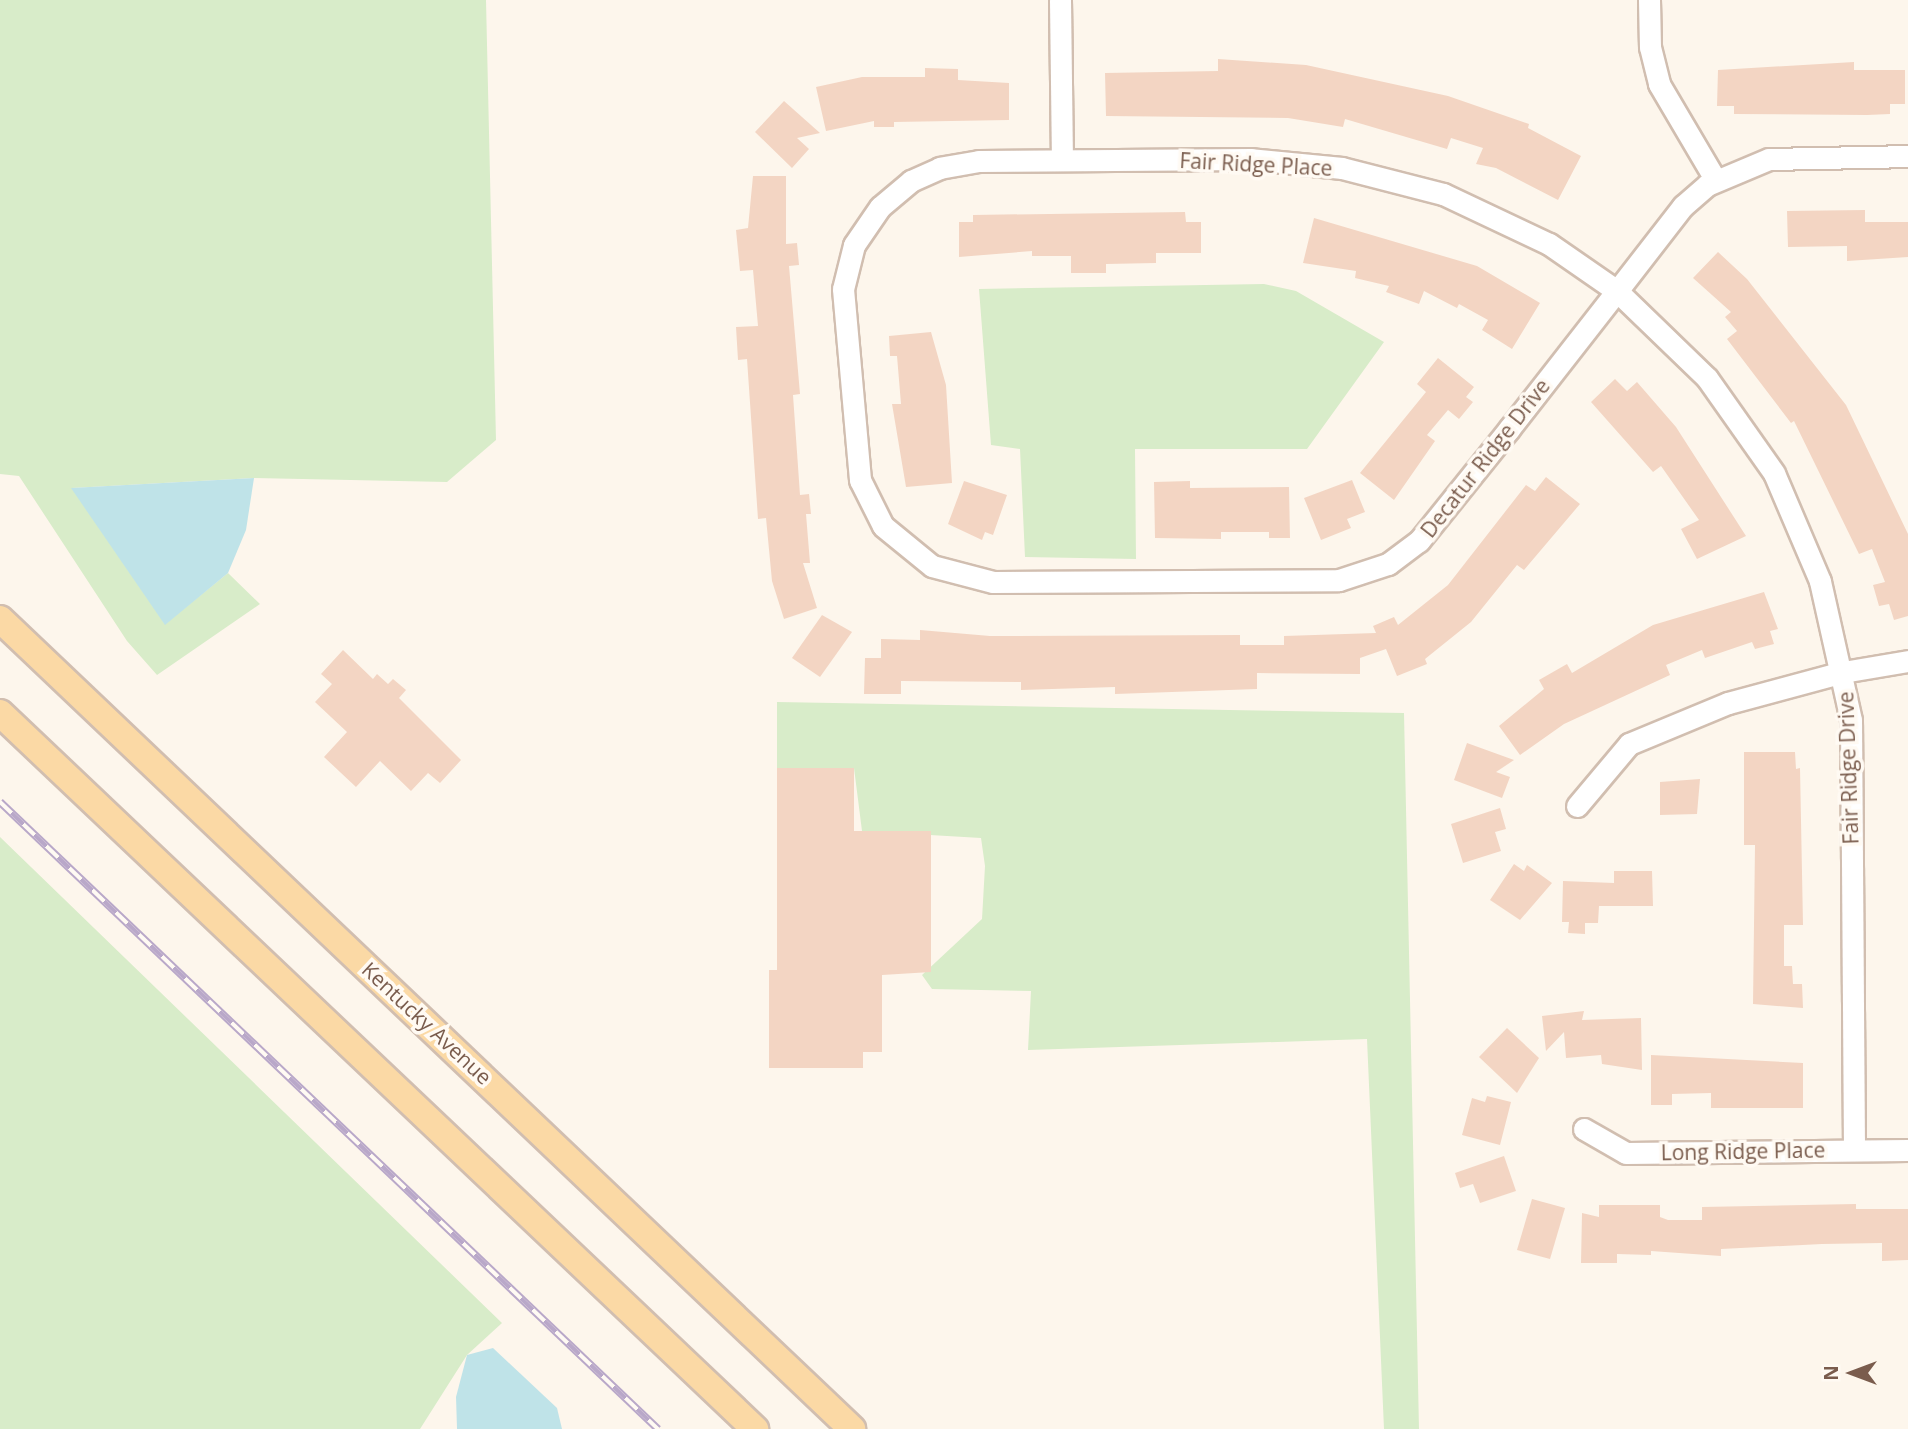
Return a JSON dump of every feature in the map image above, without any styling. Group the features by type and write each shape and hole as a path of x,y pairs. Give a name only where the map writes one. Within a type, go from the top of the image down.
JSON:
{"main road":[{"name":"Kentucky Avenue","path":"0,619 852,1429"},
{"path":"0,713 755,1429"}],"street":[{"path":"1060,0 1062,160"},
{"path":"1648,0 1650,47 1659,84 1715,179"},
{"name":"Decatur Ridge Drive","path":"875,513 905,549 932,566 977,581 1322,581 1364,574 1419,541 1684,206 1715,179 1769,159 1908,156"},
{"name":"Fair Ridge Place","path":"875,513 856,460 843,289 854,245 880,207 911,181 949,165 1062,160 1261,160 1380,176 1443,194 1513,224 1617,290"},
{"name":"Fair Ridge Drive","path":"1617,290 1707,379 1774,473 1820,581 1843,672 1851,720 1854,1149"},
{"path":"1577,806 1629,744 1728,703 1843,672 1908,661"},
{"name":"Long Ridge Place","path":"1584,1129 1626,1153 1908,1150"}],"green space":[{"path":"0,0 486,0 496,440 447,482 254,478 72,488 165,624 228,573 260,604 157,675 127,641 19,476 0,474"},
{"path":"1264,284 1296,291 1384,342 1307,449 1135,449 1136,559 1025,557 1020,449 991,445 979,289"},
{"path":"777,702 1404,713 1419,1429 1384,1429 1367,1039 1028,1050 1031,991 932,989 922,975 982,919 985,866 981,838 862,831 854,768 777,768"},
{"path":"0,837 502,1323 467,1355 420,1429 0,1429"}],"water":[{"path":"254,478 246,530 228,573 165,625 71,488"},
{"path":"493,1348 557,1408 562,1429 457,1429 456,1397 467,1355"}],"building":[{"path":"1218,59 1306,65 1448,96 1529,124 1528,128 1581,156 1558,200 1496,168 1476,164 1483,148 1451,138 1447,149 1345,119 1343,127 1288,118 1106,116 1105,73 1218,71"},
{"path":"1854,62 1854,70 1905,70 1905,104 1890,104 1890,114 1867,115 1734,114 1734,106 1717,106 1718,70"},
{"path":"925,68 958,69 958,80 1009,83 1009,120 894,122 894,127 874,127 874,121 826,131 816,87 862,77 925,77"},
{"path":"784,101 820,133 797,138 809,149 792,168 755,132"},
{"path":"753,176 786,176 786,244 797,243 799,265 789,266 800,394 793,395 800,495 809,494 811,514 806,514 810,563 803,563 817,608 784,619 772,581 766,518 758,519 747,359 738,360 736,327 758,326 753,270 740,271 736,230 748,228"},
{"path":"1865,210 1865,222 1908,222 1908,257 1847,261 1847,246 1788,247 1787,211"},
{"path":"1185,212 1186,222 1201,222 1201,253 1156,253 1156,263 1106,264 1106,273 1071,273 1071,256 1032,256 1032,251 959,257 959,222 973,222 973,215"},
{"path":"1314,218 1477,266 1540,303 1512,349 1482,330 1488,320 1459,304 1457,308 1424,291 1419,304 1386,292 1389,286 1355,278 1356,271 1303,263"},
{"path":"1718,252 1747,279 1846,405 1908,534 1908,616 1894,620 1889,604 1879,606 1873,585 1885,582 1872,549 1859,554 1794,421 1791,423 1727,339 1737,331 1725,317 1731,312 1693,278"},
{"path":"931,332 946,385 952,483 906,487 892,404 901,404 897,356 890,356 889,336"},
{"path":"1438,358 1474,387 1466,397 1473,402 1459,419 1448,410 1427,435 1435,441 1394,500 1360,473 1426,392 1417,384"},
{"path":"1615,379 1627,391 1637,382 1676,427 1746,536 1697,559 1681,529 1699,520 1661,466 1653,472 1591,402"},
{"path":"1546,477 1580,504 1524,570 1517,565 1471,622 1425,659 1427,664 1397,676 1386,649 1360,658 1360,674 1257,673 1257,689 1115,694 1115,687 1021,690 1021,682 901,681 901,694 864,694 865,658 881,658 881,639 920,640 920,630 990,636 1240,635 1240,645 1284,645 1284,636 1376,633 1373,626 1394,617 1398,625 1448,585 1526,485 1535,491"},
{"path":"1352,480 1365,512 1347,519 1351,528 1321,540 1304,498"},
{"path":"964,481 1007,495 993,535 985,532 982,540 948,524"},
{"path":"1190,481 1190,488 1289,487 1290,538 1269,538 1269,532 1221,532 1221,539 1155,538 1154,482"},
{"path":"1764,592 1778,629 1770,631 1774,644 1755,649 1752,642 1705,658 1702,650 1666,665 1670,675 1564,724 1520,755 1499,726 1544,689 1539,680 1567,664 1572,673 1653,625"},
{"path":"822,615 852,632 820,677 792,658"},
{"path":"343,650 373,679 377,674 388,684 393,679 406,690 399,698 461,760 440,783 428,773 411,791 380,761 356,787 324,757 347,732 315,702 332,684 321,674"},
{"path":"1467,743 1514,760 1496,772 1510,777 1502,798 1454,780"},
{"path":"1744,752 1795,752 1796,769 1800,768 1803,925 1784,925 1784,966 1792,966 1793,984 1802,984 1803,1008 1753,1004 1755,845 1744,845"},
{"path":"777,768 854,768 854,831 931,831 931,972 882,975 882,1052 863,1052 863,1068 769,1068 769,970 777,970"},
{"path":"1700,779 1697,814 1660,815 1660,782"},
{"path":"1500,808 1506,829 1495,832 1501,851 1463,863 1451,824"},
{"path":"1514,864 1524,871 1527,865 1552,883 1520,920 1490,900"},
{"path":"1614,871 1652,871 1653,906 1599,906 1598,923 1585,923 1585,934 1568,933 1569,922 1562,922 1563,881 1614,883"},
{"path":"1584,1011 1582,1020 1641,1018 1642,1070 1602,1064 1601,1055 1566,1058 1564,1032 1546,1051 1542,1016"},
{"path":"1507,1028 1539,1058 1517,1093 1479,1057"},
{"path":"1651,1055 1803,1063 1803,1108 1711,1108 1711,1093 1672,1094 1672,1105 1651,1105"},
{"path":"1487,1096 1511,1102 1500,1145 1462,1135 1472,1098 1485,1102"},
{"path":"1504,1156 1516,1191 1480,1203 1473,1184 1460,1188 1455,1173"},
{"path":"1532,1199 1565,1208 1550,1259 1517,1250"},
{"path":"1856,1204 1856,1209 1908,1209 1908,1260 1882,1261 1882,1243 1721,1249 1721,1256 1651,1251 1651,1255 1617,1254 1617,1263 1581,1263 1582,1213 1599,1217 1599,1205 1660,1205 1660,1217 1668,1220 1702,1220 1702,1207"}],"railway":[{"path":"0,802 658,1429"}]}
